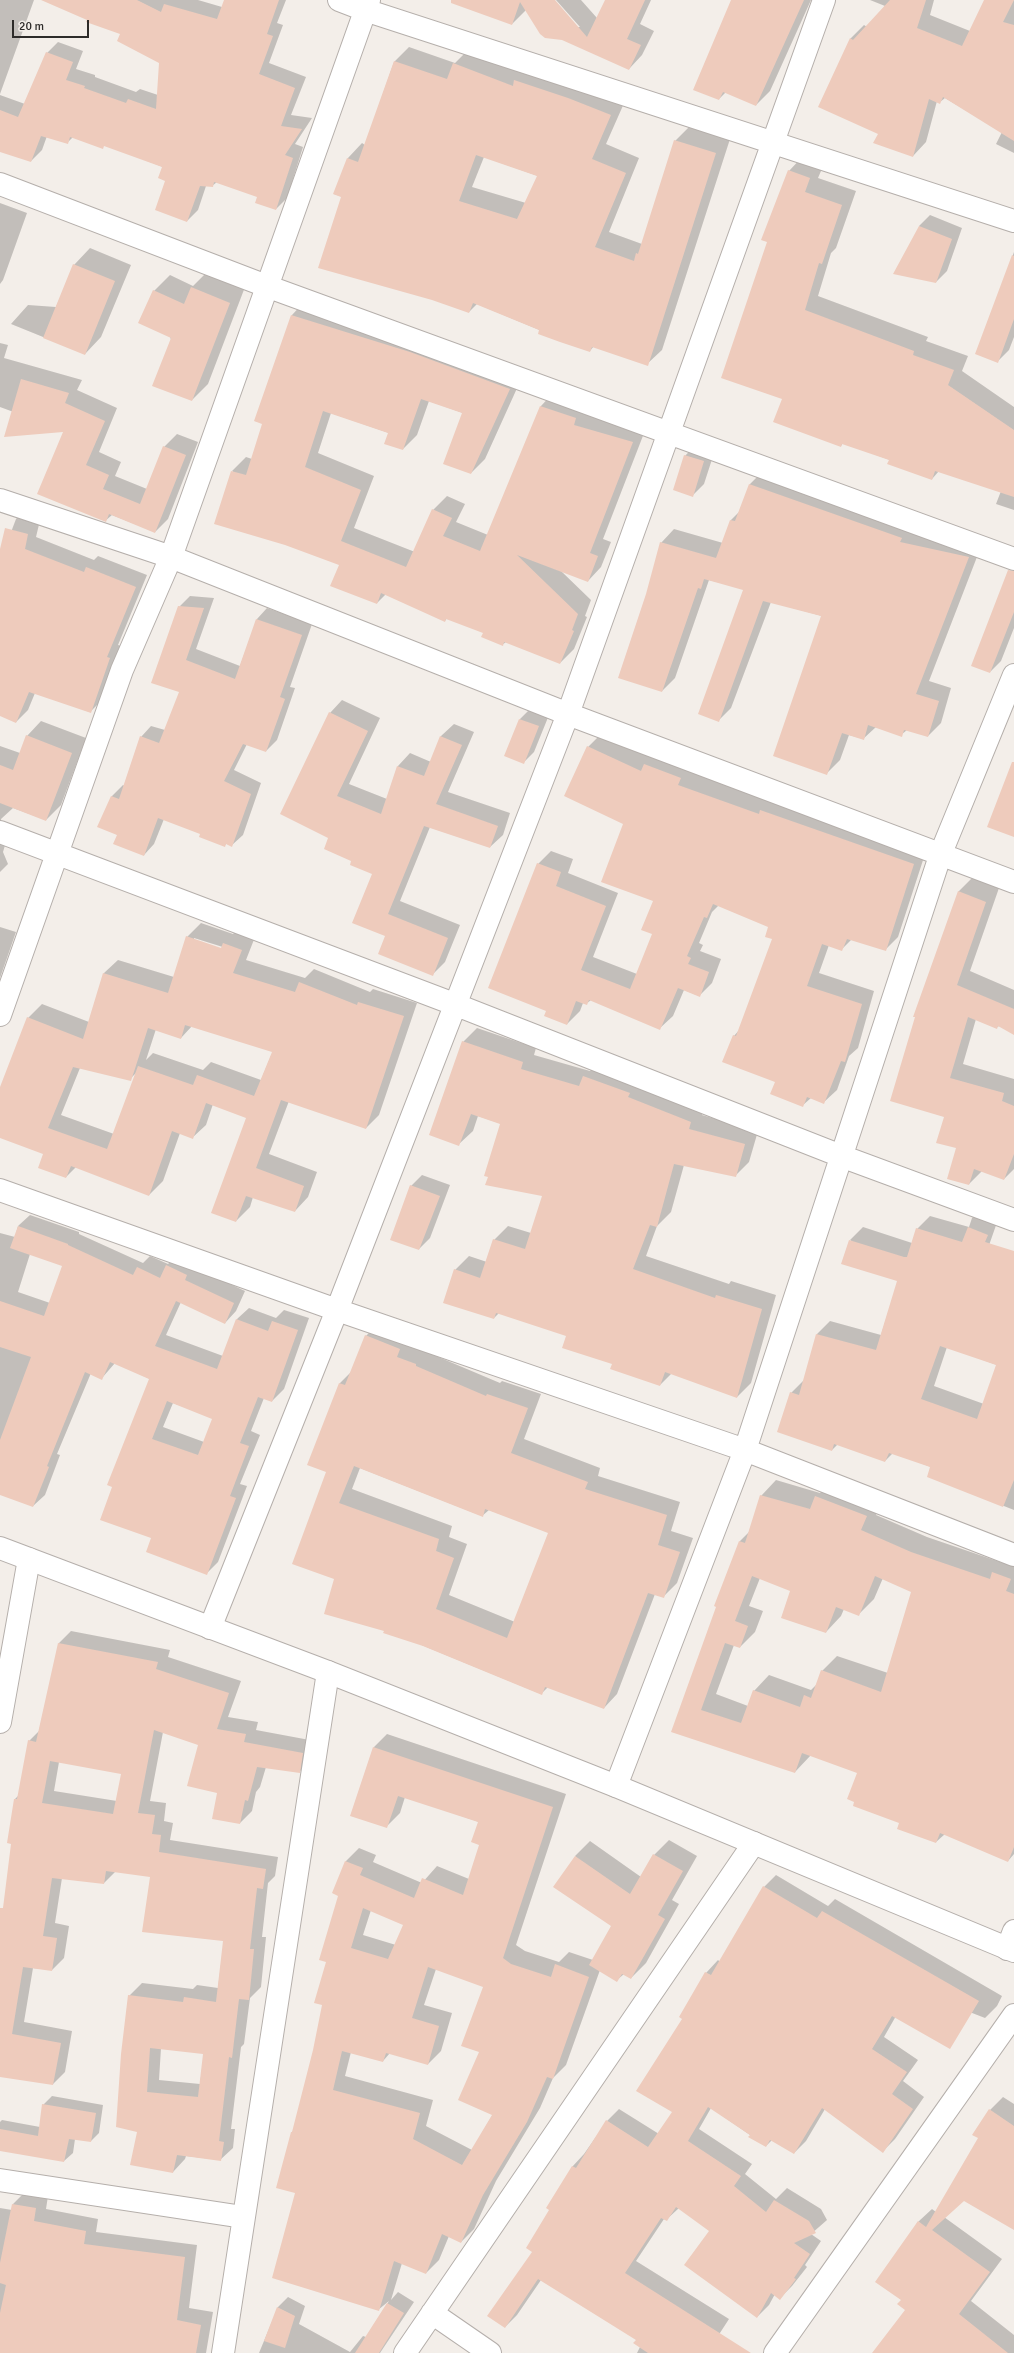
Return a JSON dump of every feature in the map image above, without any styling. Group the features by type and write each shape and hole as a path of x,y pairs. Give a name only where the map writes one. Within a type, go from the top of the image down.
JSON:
{"street":[{"path":"339,0 367,5 1014,221"},
{"path":"210,1628 338,1310 454,1004 568,714 824,0"},
{"path":"0,1015 59,854 122,670 172,557 269,287 367,5"},
{"path":"0,184 269,287 670,432 1014,559"},
{"path":"0,500 172,557 568,714 941,852 1014,882"},
{"path":"616,1786 745,1450 941,852 1014,675"},
{"path":"0,832 454,1004 841,1156 1014,1220"},
{"path":"0,1190 338,1310 745,1450 1014,1555"},
{"path":"0,1548 328,1672 1012,1944"},
{"path":"0,1722 29,1559"},
{"path":"223,2353 328,1672"},
{"path":"404,2353 754,1842"},
{"path":"776,2353 1014,2015"},
{"path":"0,2180 243,2217"},
{"path":"432,2313 490,2353"}],"building":[{"path":"41,0 137,0 161,12 164,4 217,19 224,0 279,0 267,34 273,36 259,74 295,88 281,126 302,129 285,155 293,158 276,210 255,203 257,197 214,182 213,187 200,186 187,222 155,210 165,181 158,178 162,167 104,146 103,149 70,137 68,144 41,136 31,162 0,152 0,110 18,117 46,52 73,62 66,80 126,103 128,99 156,109 159,63 117,41 120,34 86,22 87,20"},
{"path":"451,0 555,0 587,37 605,0 645,0 627,39 641,45 629,70 562,40 545,38 540,34 520,2 512,25 451,3"},
{"path":"731,0 804,0 756,106 723,92 719,100 693,90"},
{"path":"890,0 926,0 917,28 962,46 984,0 1014,0 1003,22 1014,25 1014,141 943,97 940,104 929,99 913,157 873,143 878,134 818,107 850,38 853,40"},
{"path":"394,61 447,79 453,63 513,86 514,80 568,98 611,115 592,159 626,173 595,247 634,261 636,253 638,254 674,140 716,153 648,366 592,347 590,352 560,342 538,334 539,330 473,303 469,313 432,300 318,268 341,197 333,194 347,158 358,162","holes":["476,155 537,176 517,219 459,201"]},
{"path":"788,170 810,178 805,192 842,205 822,264 819,263 805,310 914,351 913,355 954,370 948,385 1014,430 1014,497 935,471 932,480 887,464 889,460 842,444 841,447 773,422 782,399 721,378 767,242 761,240"},
{"path":"919,226 952,239 936,283 893,274"},
{"path":"1012,255 1014,256 1014,319 998,363 975,354"},
{"path":"73,264 115,281 85,355 43,338"},
{"path":"191,287 230,303 192,401 152,386 171,338 138,323 153,290 184,304"},
{"path":"291,315 410,352 510,389 471,474 443,464 462,413 421,399 403,450 384,444 388,433 323,411 305,467 361,490 341,541 406,567 432,509 452,518 443,536 480,551 540,406 576,418 574,425 633,442 590,553 598,556 588,582 517,555 578,614 572,630 574,631 560,664 504,642 503,646 481,637 483,633 446,619 445,622 381,593 377,604 330,586 339,565 285,545 214,524 231,471 246,475 262,424 254,421"},
{"path":"21,379 69,393 65,403 105,421 86,465 109,475 103,489 140,504 163,446 186,455 155,533 109,514 106,522 37,494 63,432 4,437"},
{"path":"684,455 704,461 693,497 673,490"},
{"path":"749,484 902,538 900,542 969,557 916,694 939,701 928,737 904,730 902,737 868,725 864,740 842,733 827,775 773,756 821,616 763,601 719,722 698,714 743,590 704,579 701,589 698,588 662,692 618,678 646,594 660,542 716,558 730,520 735,521"},
{"path":"5,528 28,534 25,549 84,572 86,567 136,587 107,657 110,658 91,713 29,692 16,723 0,716 0,549"},
{"path":"1008,570 1014,571 1014,612 990,673 971,666"},
{"path":"178,606 204,608 186,660 235,679 256,619 302,635 280,697 285,699 266,752 243,744 224,781 251,794 232,847 226,844 225,847 199,837 200,834 158,818 144,856 113,844 117,835 97,827 111,796 119,799 140,736 159,743 179,692 151,683"},
{"path":"329,712 368,731 337,796 381,814 397,766 424,776 440,736 462,745 436,804 498,826 490,848 424,826 388,914 448,938 433,976 378,954 385,936 352,923 372,874 350,865 351,861 324,849 328,838 280,814"},
{"path":"519,719 539,726 524,764 504,756"},
{"path":"26,735 72,753 46,821 0,803 0,765 13,770"},
{"path":"587,746 641,771 644,764 681,778 678,785 759,814 760,810 914,864 886,951 847,939 842,951 822,944 807,986 862,1004 845,1062 841,1061 824,1104 807,1097 803,1107 770,1094 775,1082 722,1062 733,1035 736,1036 772,939 765,937 768,927 713,904 707,918 704,917 687,956 691,958 688,964 709,972 700,997 678,988 660,1030 589,1000 587,1005 576,1001 567,1025 544,1016 546,1011 488,988 537,863 561,872 556,886 606,906 581,970 630,989 652,934 641,930 653,901 601,882 623,824 564,796"},
{"path":"1012,762 1014,762 1014,837 987,827"},
{"path":"958,891 986,902 957,985 1014,1009 1014,1035 998,1026 997,1029 968,1017 950,1078 1004,1093 1002,1101 1014,1106 1014,1154 1004,1180 974,1169 969,1185 947,1179 956,1148 936,1143 944,1117 890,1101 915,1017 913,1017"},
{"path":"186,936 221,948 223,943 242,950 233,973 295,992 299,982 357,1005 358,1002 404,1016 366,1129 281,1100 256,1168 304,1186 295,1212 246,1196 236,1222 211,1213 246,1118 206,1103 193,1139 172,1131 149,1196 71,1166 66,1178 38,1168 43,1154 0,1138 0,1087 27,1017 83,1039 103,973 168,993","holes":["185,1025 272,1052 254,1096 197,1075 193,1085 138,1066 107,1149 48,1128 73,1067 131,1081 148,1028 181,1039"]},
{"path":"462,1041 523,1062 521,1069 579,1086 583,1076 630,1093 628,1097 691,1122 689,1129 745,1144 736,1177 674,1164 657,1227 650,1225 633,1269 715,1298 716,1295 762,1309 737,1398 665,1372 660,1386 610,1369 612,1364 562,1348 566,1336 496,1313 494,1319 443,1303 454,1269 480,1278 493,1239 525,1249 542,1196 485,1185 488,1177 484,1176 500,1124 471,1114 459,1146 429,1135"},
{"path":"410,1185 440,1196 419,1250 390,1240"},
{"path":"18,1226 68,1244 133,1275 137,1267 160,1278 166,1265 187,1275 185,1280 234,1303 225,1324 176,1301 155,1346 217,1369 236,1319 268,1331 272,1321 298,1330 272,1402 258,1397 240,1443 249,1446 230,1496 236,1498 207,1575 146,1552 151,1538 100,1520 112,1487 107,1485 149,1379 110,1362 102,1380 85,1372 47,1466 49,1467 33,1507 0,1495 0,1440 31,1357 0,1347 0,1301 44,1316 62,1266 10,1248","holes":["167,1401 212,1419 198,1455 152,1439"]},
{"path":"968,1227 988,1235 985,1242 1014,1251 1014,1480 1003,1507 927,1477 930,1467 889,1453 885,1462 834,1444 832,1451 777,1432 790,1392 799,1395 816,1334 876,1350 897,1281 841,1264 849,1240 904,1257 907,1257 916,1228 962,1242","holes":["940,1346 996,1365 977,1419 921,1399"]},
{"path":"365,1335 400,1349 397,1357 416,1364 416,1366 486,1396 487,1394 528,1408 511,1453 588,1482 585,1489 667,1515 658,1545 680,1552 664,1598 648,1593 604,1709 545,1687 542,1695 423,1646 383,1633 384,1631 324,1614 334,1579 292,1564 326,1472 307,1465 339,1383 345,1385","holes":["354,1466 483,1517 485,1509 548,1533 507,1638 436,1609 454,1558 436,1551 439,1539 339,1503"]},
{"path":"760,1495 810,1509 815,1496 867,1516 861,1530 911,1552 990,1579 992,1572 1011,1579 1006,1591 1014,1594 1014,1847 1008,1862 940,1833 936,1843 897,1829 899,1823 853,1806 854,1802 847,1799 857,1773 802,1753 795,1773 671,1732 716,1607 714,1606 739,1541 745,1543","holes":["752,1576 790,1591 781,1618 826,1633 836,1607 859,1616 875,1576 911,1592 881,1692 821,1670 811,1698 804,1695 800,1707 753,1690 741,1723 701,1710 725,1643 740,1648 748,1626 735,1621"]},
{"path":"58,1643 158,1662 156,1669 229,1693 217,1729 246,1734 244,1742 303,1753 300,1773 257,1767 248,1801 245,1800 240,1824 212,1819 217,1793 187,1786 198,1745 154,1730 138,1813 155,1815 152,1834 161,1835 159,1852 266,1869 263,1889 257,1888 250,1949 254,1949 249,2000 239,1999 232,2058 229,2057 219,2141 224,2142 221,2161 177,2155 173,2173 130,2165 137,2132 116,2127 121,2054 128,1995 183,2002 184,1997 216,2002 223,1941 142,1932 150,1877 106,1871 104,1884 52,1878 43,1936 57,1938 52,1971 23,1967 12,2034 61,2043 53,2085 0,2077 0,1908 3,1908 11,1844 7,1843 14,1799 17,1799 28,1740 36,1742","holes":["50,1761 121,1774 113,1814 42,1803","150,2048 203,2054 198,2097 147,2092"]},
{"path":"373,1747 553,1807 503,1958 511,1964 551,1977 555,1964 589,1977 553,2079 547,2077 527,2122 483,2195 461,2243 442,2234 426,2274 394,2261 379,2311 272,2278 295,2193 276,2188 313,2050 322,2005 314,2003 326,1962 319,1960 338,1896 332,1893 345,1861 363,1868 360,1875 414,1898 422,1878 463,1895 479,1845 471,1842 478,1822 398,1796 387,1828 350,1816","holes":["363,1908 403,1925 388,1959 351,1948","428,1967 483,1987 461,2046 479,2052 458,2100 492,2115 462,2165 413,2139 420,2113 333,2090 342,2051 383,2062 386,2053 428,2065 439,2026 412,2018"]},
{"path":"653,1854 683,1871 658,1915 665,1919 631,1979 622,1974 617,1982 589,1965 611,1926 553,1887 575,1856 630,1894"},
{"path":"763,1886 817,1918 822,1911 979,2001 950,2049 892,2016 872,2049 907,2072 892,2094 913,2109 883,2153 822,2108 794,2154 770,2140 766,2147 748,2137 750,2135 708,2107 688,2141 741,2176 734,2186 766,2212 774,2200 809,2221 816,2233 794,2243 810,2254 794,2278 796,2279 780,2300 771,2293 757,2318 684,2265 709,2231 676,2207 667,2221 661,2218 625,2273 751,2353 648,2353 633,2343 636,2340 538,2279 505,2328 487,2316 532,2252 526,2248 549,2210 546,2208 572,2166 576,2168 606,2120 648,2147 672,2112 636,2091 682,2019 679,2017 705,1972 711,1975"},
{"path":"42,2104 96,2113 91,2142 69,2139 64,2162 0,2151 0,2129 38,2136"},
{"path":"989,2109 1014,2126 1014,2230 964,2201 932,2230 990,2272 959,2314 1008,2353 872,2353 905,2310 897,2304 901,2300 875,2282 918,2221 926,2227 978,2138 972,2135"},
{"path":"12,2204 36,2208 34,2221 86,2231 84,2244 185,2257 177,2320 201,2325 196,2353 0,2353 0,2313 6,2285 0,2283 0,2263"},
{"path":"387,2303 404,2313 379,2353 355,2353"},
{"path":"277,2307 295,2316 285,2348 264,2341"}]}
